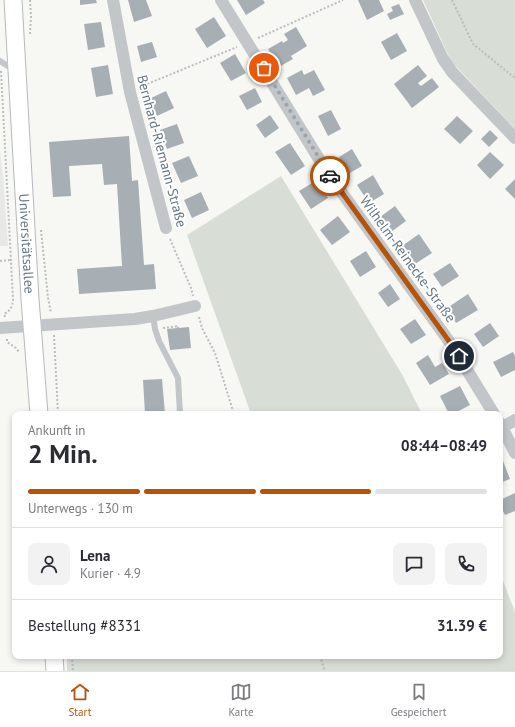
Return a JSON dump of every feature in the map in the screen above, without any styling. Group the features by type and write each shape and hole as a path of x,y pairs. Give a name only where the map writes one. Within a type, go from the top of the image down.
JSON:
{"main road":[{"name":"Universitätsallee","path":"12,0 32,326 39,411"},
{"path":"54,659 55,671"}],"street":[{"name":"Bernhard-Riemann-Straße","path":"113,0 130,92 166,228"},
{"name":"Wilhelm-Reinecke-Straße","path":"221,0 327,172 451,344 492,411"},
{"path":"415,0 443,59 452,72 515,138"},
{"path":"0,328 135,319 195,306"},
{"path":"503,425 515,420"},
{"path":"503,427 515,453"}],"lane":[{"path":"0,62 17,71"},
{"path":"153,316 159,341 178,378 180,411"}],"path":[{"path":"30,0 30,37"},
{"path":"130,92 248,43 343,0"},
{"path":"452,0 473,44 515,78"},
{"path":"0,62 13,300"},
{"path":"41,225 48,298 53,324 58,411"},
{"name":"Bernhard-Riemann-Straße","path":"166,228 191,288 202,328 215,353 233,411"},
{"path":"155,329 178,326 178,328"},
{"path":"72,659 73,671"},
{"path":"321,659 325,671"}],"shaded area":[{"path":"423,0 515,0 515,129 451,61"},
{"path":"0,151 3,175 8,246 0,246"},
{"path":"281,176 403,376 420,411 250,411 187,235"},
{"path":"503,581 515,612 515,671 67,671 67,659 503,659"}],"building":[{"path":"80,0 96,0 97,3 80,5"},
{"path":"128,0 146,0 152,16 134,22"},
{"path":"237,0 263,0 265,3 246,15"},
{"path":"358,0 379,0 384,11 367,20"},
{"path":"399,4 404,14 390,20 387,14 393,11 391,7"},
{"path":"214,17 226,36 207,48 195,29"},
{"path":"101,22 105,47 88,50 84,24"},
{"path":"296,27 307,46 291,56 293,59 279,67 268,49 282,41 283,43 288,40 284,34"},
{"path":"397,33 407,51 391,60 381,42"},
{"path":"152,42 157,57 141,62 137,46"},
{"path":"235,54 246,73 231,81 220,63"},
{"path":"108,65 113,94 96,97 91,68"},
{"path":"418,65 427,76 418,83 421,86 432,78 439,87 412,108 394,84"},
{"path":"302,70 304,75 314,70 325,90 313,96 309,88 296,95 287,78"},
{"path":"255,88 262,102 247,110 239,96"},
{"path":"166,91 174,108 157,116 149,99"},
{"path":"331,110 341,129 328,136 318,116"},
{"path":"270,115 279,128 265,138 256,125"},
{"path":"457,116 473,131 460,144 444,129"},
{"path":"177,124 184,143 167,149 160,130"},
{"path":"490,130 498,138 489,147 481,139"},
{"path":"129,136 132,181 138,180 144,265 154,264 156,289 79,294 77,269 122,266 117,184 104,185 102,164 69,166 71,196 53,197 49,142"},
{"path":"290,143 305,166 291,175 275,152"},
{"path":"352,149 362,166 348,174 339,157"},
{"path":"490,152 504,165 490,179 477,165"},
{"path":"189,156 198,176 181,183 172,163"},
{"path":"373,175 384,194 369,203 357,185"},
{"path":"515,179 515,199 505,189"},
{"path":"317,180 328,198 311,209 299,191"},
{"path":"201,192 209,210 192,218 184,200"},
{"path":"395,206 406,221 391,232 380,217"},
{"path":"338,216 350,232 332,245 320,230"},
{"path":"419,234 432,253 415,264 402,246"},
{"path":"366,251 376,267 360,277 350,261"},
{"path":"450,263 459,276 442,287 433,274"},
{"path":"390,284 400,299 388,307 378,293"},
{"path":"468,294 478,310 456,323 447,308"},
{"path":"415,319 426,335 411,344 400,329"},
{"path":"490,323 499,336 483,347 474,334"},
{"path":"189,327 191,348 170,350 167,329"},
{"path":"513,352 515,356 515,370 501,377 493,362"},
{"path":"428,355 435,367 442,363 449,374 430,385 416,363"},
{"path":"162,379 165,411 145,411 143,380"},
{"path":"460,386 470,405 459,411 448,411 440,396"},
{"path":"503,461 510,479 503,482"},
{"path":"515,493 515,511 505,515 503,511 503,499"}],"way so far":[{"path":"264,68 330,176"}],"route":[{"path":"330,176 459,356"}]}
